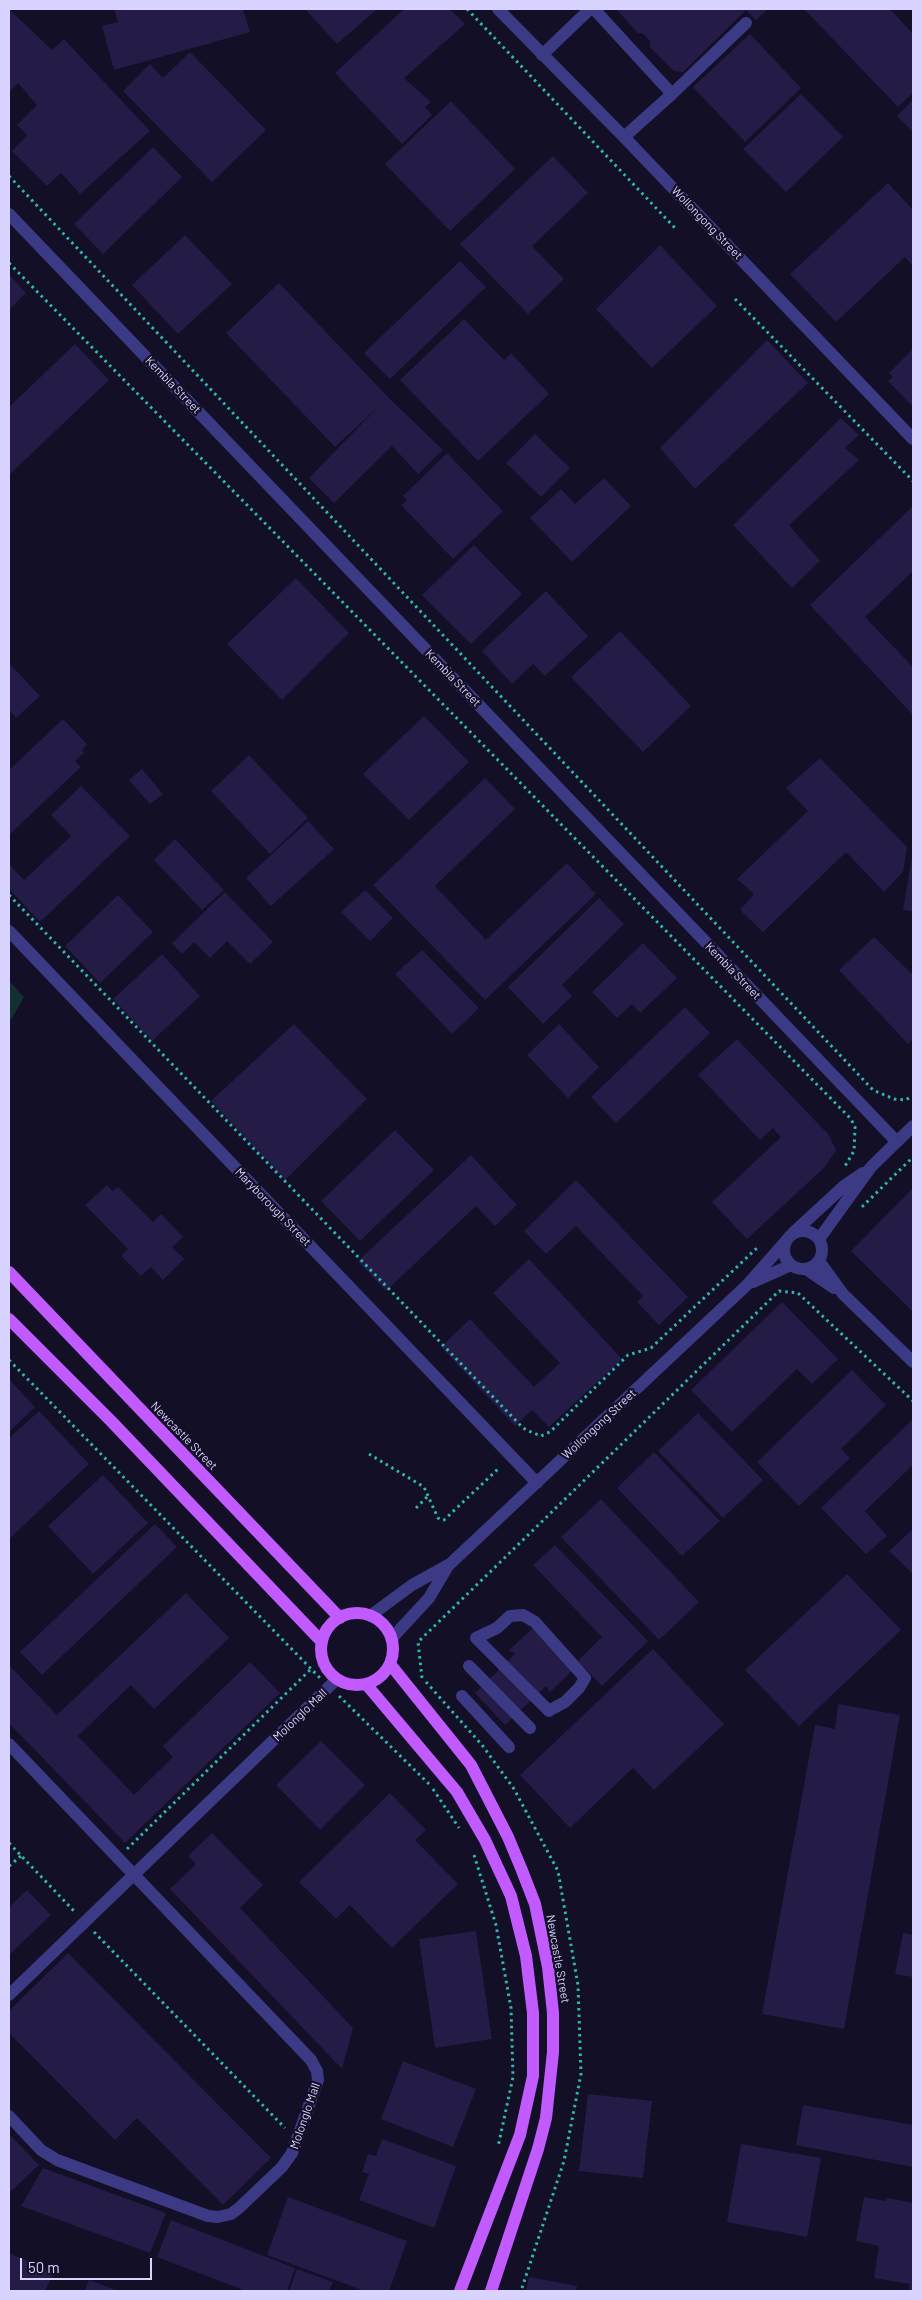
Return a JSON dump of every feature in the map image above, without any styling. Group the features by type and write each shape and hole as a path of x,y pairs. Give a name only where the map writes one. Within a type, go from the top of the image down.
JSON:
{"main road":[{"name":"Newcastle Street","path":"9,1272 340,1618"},
{"path":"9,1319 111,1421 322,1642"},
{"path":"350,1614 370,1616 383,1625 392,1638 394,1651 390,1664 376,1680 366,1684 333,1683 322,1656 322,1642 328,1628 340,1618 350,1614"},
{"name":"Newcastle Street","path":"390,1664 471,1765 508,1837 521,1868 534,1904 548,1967 553,2012 553,2052 546,2118 538,2149 491,2291"},
{"path":"366,1684 457,1792 485,1840 511,1896 526,1956 533,2014 533,2076 520,2135 460,2291"}],"street":[{"name":"Wollongong Street","path":"498,9 624,137 913,439"},
{"path":"542,55 590,9"},
{"path":"594,9 672,94"},
{"path":"624,137 746,23"},
{"name":"Kembla Street","path":"9,214 897,1142"},
{"name":"Maryborough Street","path":"9,931 537,1483"},
{"name":"Wollongong Street","path":"819,1238 871,1168 913,1126"},
{"name":"Wollongong Street","path":"370,1616 412,1585 450,1564 748,1284 788,1238 844,1186 871,1168"},
{"path":"807,1231 819,1238 822,1251 819,1261 806,1269 798,1269 791,1265 785,1256 784,1249 788,1238 807,1231"},
{"path":"819,1261 843,1294 913,1362"},
{"name":"Wollongong Street","path":"748,1284 791,1265"},
{"path":"806,1269 843,1294"},
{"name":"Wollongong Street","path":"392,1638 429,1598 450,1564"},
{"path":"522,1615 535,1622 585,1678 565,1702 550,1710 476,1638 497,1628 510,1616 522,1615"},
{"path":"470,1666 530,1728"},
{"name":"Molonglo Mall","path":"9,1994 333,1683"},
{"path":"462,1696 509,1747"},
{"name":"Molonglo Mall","path":"9,1744 133,1876 311,2060 317,2071 318,2080 292,2153 270,2178 231,2214 218,2217 208,2216 58,2160 41,2150 9,2116"}],"path":[{"path":"467,9 676,228"},
{"path":"9,176 873,1090 894,1099 905,1100 913,1096"},
{"path":"9,263 851,1119 855,1126 854,1151 850,1160 839,1171"},
{"path":"735,300 913,481"},
{"path":"9,895 523,1428 531,1432 542,1436 550,1432 628,1355 651,1348 761,1245"},
{"path":"521,2291 564,2161 579,2084 578,1985 558,1871 514,1789 482,1745 421,1676 418,1642 779,1291 798,1294 913,1400"},
{"path":"9,1360 311,1669 333,1683 432,1787 461,1832"},
{"path":"369,1454 424,1487 438,1518 444,1520 498,1469"},
{"path":"416,1508 428,1496"},
{"path":"117,1859 311,1669"},
{"path":"9,1843 297,2141"},
{"path":"471,1847 496,1925 510,2008 512,2076 497,2149"},
{"path":"9,1866 21,1856"}],"green space":[{"path":"9,981 24,997 9,1023"}],"building":[{"path":"9,9 52,50 64,39 150,131 80,194 61,173 47,186 12,151 27,135 17,125 37,105 18,83 9,92"},
{"path":"114,9 243,9 250,32 114,70 102,26 118,22"},
{"path":"305,9 377,9 337,44"},
{"path":"404,9 450,9 465,24 404,78 431,102 425,107 432,115 402,144 335,73"},
{"path":"616,9 768,9 756,20 746,10 683,72 674,71 650,47 650,41 642,33 638,33"},
{"path":"804,9 890,9 913,34 913,93 898,107"},
{"path":"750,34 801,88 745,142 693,87"},
{"path":"190,52 266,130 212,182 123,91 150,64 163,78"},
{"path":"801,94 843,137 786,192 743,149"},
{"path":"913,100 913,132 897,116"},
{"path":"451,101 515,169 450,231 385,164"},
{"path":"153,147 182,177 103,254 74,224"},
{"path":"553,156 588,193 532,246 564,279 528,314 460,244"},
{"path":"888,183 913,210 913,266 905,257 836,322 790,274"},
{"path":"185,235 232,284 178,334 132,285"},
{"path":"660,245 717,306 652,368 596,309"},
{"path":"460,261 486,287 390,379 364,353"},
{"path":"9,274 26,293 9,310"},
{"path":"279,283 388,397 443,450 418,474 392,446 334,503 309,478 378,407 335,447 226,333"},
{"path":"464,319 504,360 511,353 549,394 478,461 400,380"},
{"path":"767,340 808,383 695,489 660,448"},
{"path":"75,344 109,380 9,475 9,407"},
{"path":"913,349 913,407 888,381 893,377 889,373"},
{"path":"841,418 859,435 845,448 859,460 789,525 820,561 792,588 733,525"},
{"path":"535,434 570,468 541,497 506,463"},
{"path":"447,453 503,511 453,559 401,505 407,500 403,496"},
{"path":"604,478 631,506 572,562 530,518 561,489 575,504"},
{"path":"913,506 913,571 865,617 913,667 913,715 810,605"},
{"path":"474,545 522,594 471,644 422,595"},
{"path":"296,578 349,633 282,700 227,644"},
{"path":"546,591 588,636 545,676 533,664 512,684 482,651"},
{"path":"620,631 691,706 643,752 571,677"},
{"path":"9,663 40,696 16,718 9,710"},
{"path":"424,716 469,762 409,820 363,774"},
{"path":"63,719 87,744 82,750 84,753 75,761 81,767 9,835 9,770"},
{"path":"249,755 308,818 270,854 211,791"},
{"path":"820,758 907,847 903,872 884,892 846,852 763,932 740,910 754,894 737,879 808,811 786,788"},
{"path":"142,769 163,794 150,804 129,780"},
{"path":"485,778 515,809 435,886 486,940 567,863 596,894 485,1000 373,885"},
{"path":"81,786 130,836 40,922 9,889 9,864 24,880 71,836 51,815"},
{"path":"308,821 334,849 271,906 246,878"},
{"path":"175,839 224,890 202,910 154,860"},
{"path":"913,857 913,911 903,910"},
{"path":"365,890 393,918 370,941 341,912"},
{"path":"225,892 273,942 250,964 227,941 210,958 194,942 182,954 172,943"},
{"path":"118,895 153,932 100,983 65,946"},
{"path":"599,898 624,924 562,985 572,996 543,1024 508,987"},
{"path":"874,937 913,975 913,1039 908,1044 839,970"},
{"path":"643,943 677,978 640,1013 632,1004 617,1018 592,992"},
{"path":"422,950 479,1008 452,1034 395,974"},
{"path":"162,954 200,996 152,1041 113,999"},
{"path":"685,1007 710,1033 616,1123 591,1097"},
{"path":"294,1024 367,1099 285,1180 211,1101"},
{"path":"559,1024 599,1067 568,1098 527,1055"},
{"path":"737,1039 828,1134 836,1150 825,1167 747,1239 712,1202 781,1137 773,1128 760,1140 698,1075"},
{"path":"395,1130 434,1170 360,1241 321,1201"},
{"path":"471,1155 517,1205 495,1226 476,1206 386,1291 358,1261"},
{"path":"576,1180 688,1297 659,1325 637,1302 643,1296 576,1226 546,1254 524,1231"},
{"path":"107,1185 113,1191 118,1187 153,1222 161,1214 183,1237 172,1247 184,1259 163,1280 151,1267 141,1276 121,1256 128,1249 85,1205"},
{"path":"913,1188 913,1312 851,1251"},
{"path":"529,1259 622,1359 549,1427 532,1410 515,1426 441,1347 470,1319 534,1387 560,1363 493,1293"},
{"path":"782,1302 838,1359 812,1384 797,1369 732,1432 691,1390"},
{"path":"852,1370 886,1405 841,1449 850,1458 799,1506 757,1462"},
{"path":"9,1379 35,1407 9,1432"},
{"path":"39,1411 89,1464 9,1539 9,1438"},
{"path":"698,1413 763,1480 723,1518 658,1451"},
{"path":"913,1419 913,1465 865,1511 887,1536 866,1554 821,1508"},
{"path":"654,1452 720,1521 682,1556 617,1488"},
{"path":"103,1475 148,1523 93,1574 48,1526"},
{"path":"601,1499 699,1602 659,1640 561,1537"},
{"path":"155,1524 177,1547 42,1675 20,1652"},
{"path":"913,1529 913,1574 889,1551"},
{"path":"555,1545 648,1641 602,1686 578,1661 602,1637 533,1565"},
{"path":"847,1574 901,1630 799,1726 745,1670"},
{"path":"186,1593 229,1638 154,1709 131,1685 78,1736 134,1795 173,1757 163,1746 250,1662 280,1693 125,1843 9,1723 9,1665 57,1715"},
{"path":"534,1627 575,1668 550,1692 546,1686 505,1725 475,1693 515,1654 509,1650"},
{"path":"653,1649 724,1724 654,1790 633,1768 570,1828 520,1775"},
{"path":"838,1704 900,1715 844,2029 762,2014 815,1725 835,1729"},
{"path":"321,1741 365,1785 320,1830 276,1785"},
{"path":"390,1793 426,1830 415,1840 458,1884 392,1948 350,1905 336,1919 299,1882"},
{"path":"212,1833 263,1885 240,1908 353,2028 342,2069 170,1889 196,1864 188,1856"},
{"path":"27,1890 51,1915 9,1955 9,1907"},
{"path":"476,1931 492,2039 435,2048 419,1939"},
{"path":"903,1933 913,1935 913,1977 895,1974"},
{"path":"68,1953 271,2158 223,2205 137,2118 115,2140 9,2033 9,2011"},
{"path":"403,2061 476,2089 453,2147 381,2119"},
{"path":"588,2094 652,2101 643,2178 579,2171"},
{"path":"803,2105 913,2125 913,2167 796,2145"},
{"path":"9,2134 39,2165 9,2193"},
{"path":"382,2139 456,2166 434,2228 359,2200 369,2174 362,2172 368,2154 376,2156"},
{"path":"741,2144 821,2158 807,2237 727,2222"},
{"path":"43,2168 166,2213 150,2253 21,2206"},
{"path":"288,2197 407,2241 389,2291 365,2291 267,2255"},
{"path":"864,2197 886,2201 887,2198 913,2203 913,2291 908,2291 910,2284 874,2278 879,2246 856,2241"},
{"path":"171,2220 295,2268 287,2291 246,2291 157,2257"},
{"path":"9,2253 54,2272 45,2291 9,2291"},
{"path":"297,2269 333,2282 329,2291 289,2291"},
{"path":"529,2277 577,2286 576,2291 526,2291"},
{"path":"89,2280 118,2291 85,2291"}]}
